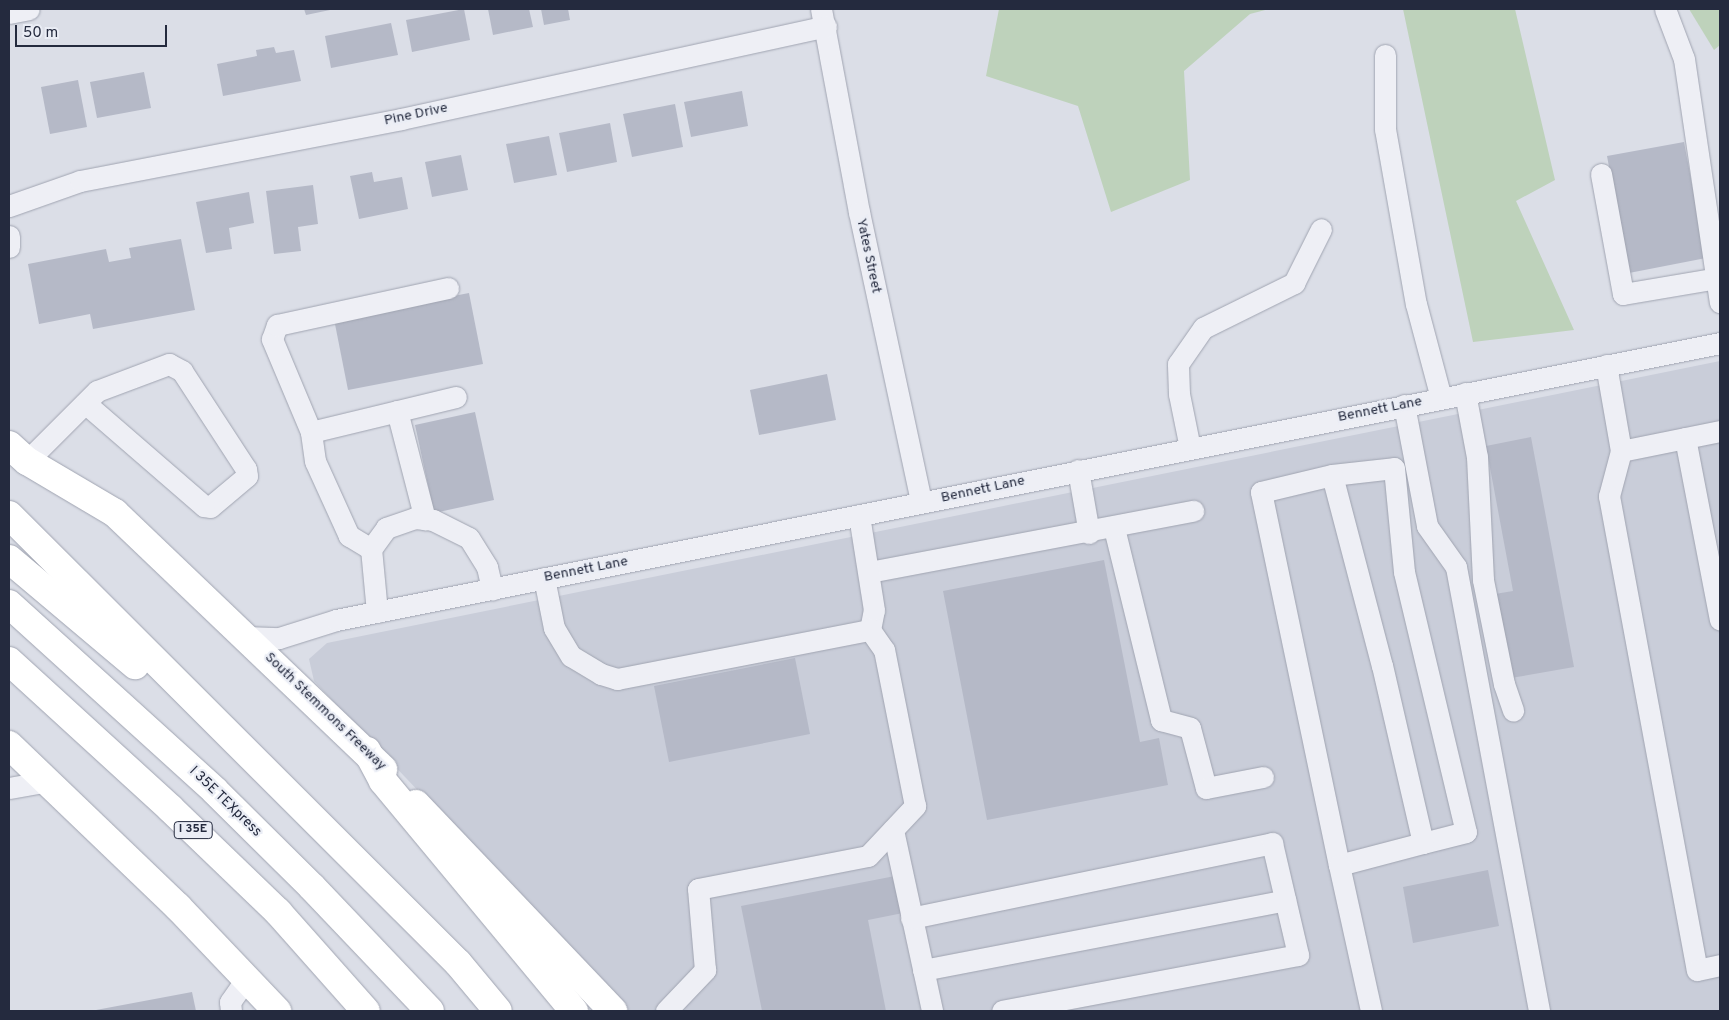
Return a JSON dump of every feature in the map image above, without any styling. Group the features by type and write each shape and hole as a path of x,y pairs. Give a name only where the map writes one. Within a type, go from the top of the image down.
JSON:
{"main road":[{"name":"South Stemmons Freeway","path":"18,453 115,513 366,751 613,1011"},
{"path":"9,516 458,963 498,1011"},
{"path":"9,559 274,781"},
{"name":"I 35E TEXpress","path":"9,604 215,791 312,887 430,1011"},
{"name":"I 35E","path":"9,661 171,809 271,905 366,1011"},
{"path":"9,745 178,908 276,1011"},
{"path":"366,751 383,781 574,1011"}],"street":[{"path":"9,13 28,9"},
{"path":"1665,9 1684,59 1718,278 1720,302"},
{"name":"Pine Drive","path":"9,206 80,181 401,119 823,17"},
{"name":"Yates Street","path":"823,17 859,212 921,502"},
{"path":"1384,55 1385,129 1416,304 1441,398"},
{"path":"1601,174 1624,294 1718,278"},
{"path":"1190,448 1179,394 1178,364 1203,328 1294,283 1321,230"},
{"path":"9,236 9,247"},
{"path":"371,549 349,536 315,461 311,432 272,340 277,325 448,288"},
{"name":"Bennett Lane","path":"246,637 279,638 336,620 1720,343"},
{"path":"18,453 85,403 97,391 169,364 182,371 246,469 247,476 210,507 204,506 85,403"},
{"path":"1606,366 1621,451 1609,496 1697,970 1720,966"},
{"path":"1465,393 1477,457 1483,580 1504,684 1513,710"},
{"path":"311,432 456,396"},
{"path":"1404,405 1427,526 1456,567 1539,1011"},
{"path":"397,411 425,519"},
{"path":"1621,451 1720,431"},
{"path":"1685,438 1720,620"},
{"path":"1340,864 1466,832 1404,572 1394,468 1332,475 1261,492 1371,1011"},
{"path":"1078,470 1089,533"},
{"path":"1332,475 1382,666 1423,843"},
{"path":"868,572 1089,533 1193,512"},
{"path":"666,1011 705,970 698,889 868,856 915,806 884,650 870,630 874,610 859,515"},
{"path":"377,612 371,549 386,528 415,518 425,519 469,538 488,567 492,589"},
{"path":"1114,528 1161,720 1190,728 1206,788 1262,777"},
{"path":"544,578 554,628 571,656 601,674 617,679 870,630"},
{"path":"9,788 47,781"},
{"path":"893,830 932,1011"},
{"path":"912,918 1272,843 1298,955 1002,1011"},
{"path":"923,970 1285,900"},
{"path":"231,1011 230,1002 246,979"}],"shaded area":[{"path":"1720,361 1720,1011 627,1011 314,681 309,659 327,643"}],"green space":[{"path":"999,9 1269,9 1250,14 1184,71 1190,180 1111,212 1078,106 986,76"},
{"path":"1403,9 1515,9 1555,180 1516,201 1574,330 1473,342"},
{"path":"1689,9 1720,9 1720,45 1714,50"}],"building":[{"path":"304,9 329,9 330,10 306,15"},
{"path":"464,9 470,40 412,52 406,20"},
{"path":"488,9 529,9 533,27 493,35"},
{"path":"541,9 568,9 570,20 544,25"},
{"path":"391,23 398,55 331,68 325,36"},
{"path":"274,47 276,53 294,50 301,81 223,96 217,64 257,56 256,50"},
{"path":"144,72 151,108 97,118 90,82"},
{"path":"78,80 87,127 50,134 41,87"},
{"path":"742,91 748,126 691,137 684,102"},
{"path":"675,104 683,147 632,157 623,114"},
{"path":"610,123 617,162 567,172 559,133"},
{"path":"549,136 557,175 514,183 506,144"},
{"path":"1684,142 1706,258 1629,273 1607,156"},
{"path":"461,155 468,190 432,197 425,162"},
{"path":"372,172 374,182 402,177 408,209 359,219 350,176"},
{"path":"313,185 318,224 298,227 301,251 274,254 266,191"},
{"path":"249,192 254,223 229,228 232,249 206,253 196,202"},
{"path":"181,239 195,310 93,329 90,314 39,324 28,264 106,249 109,262 131,258 129,248"},
{"path":"469,293 483,364 348,390 334,319"},
{"path":"827,374 836,420 759,435 750,390"},
{"path":"475,412 494,500 434,513 415,425"},
{"path":"1531,437 1574,667 1511,678 1495,594 1513,591 1486,446"},
{"path":"1104,560 1140,742 1159,738 1168,785 987,820 943,591"},
{"path":"795,658 810,734 669,762 654,686"},
{"path":"1488,870 1499,926 1413,943 1403,887"},
{"path":"895,876 903,913 868,920 886,1011 762,1011 741,906"},
{"path":"192,992 196,1011 96,1011 96,1010"}]}
